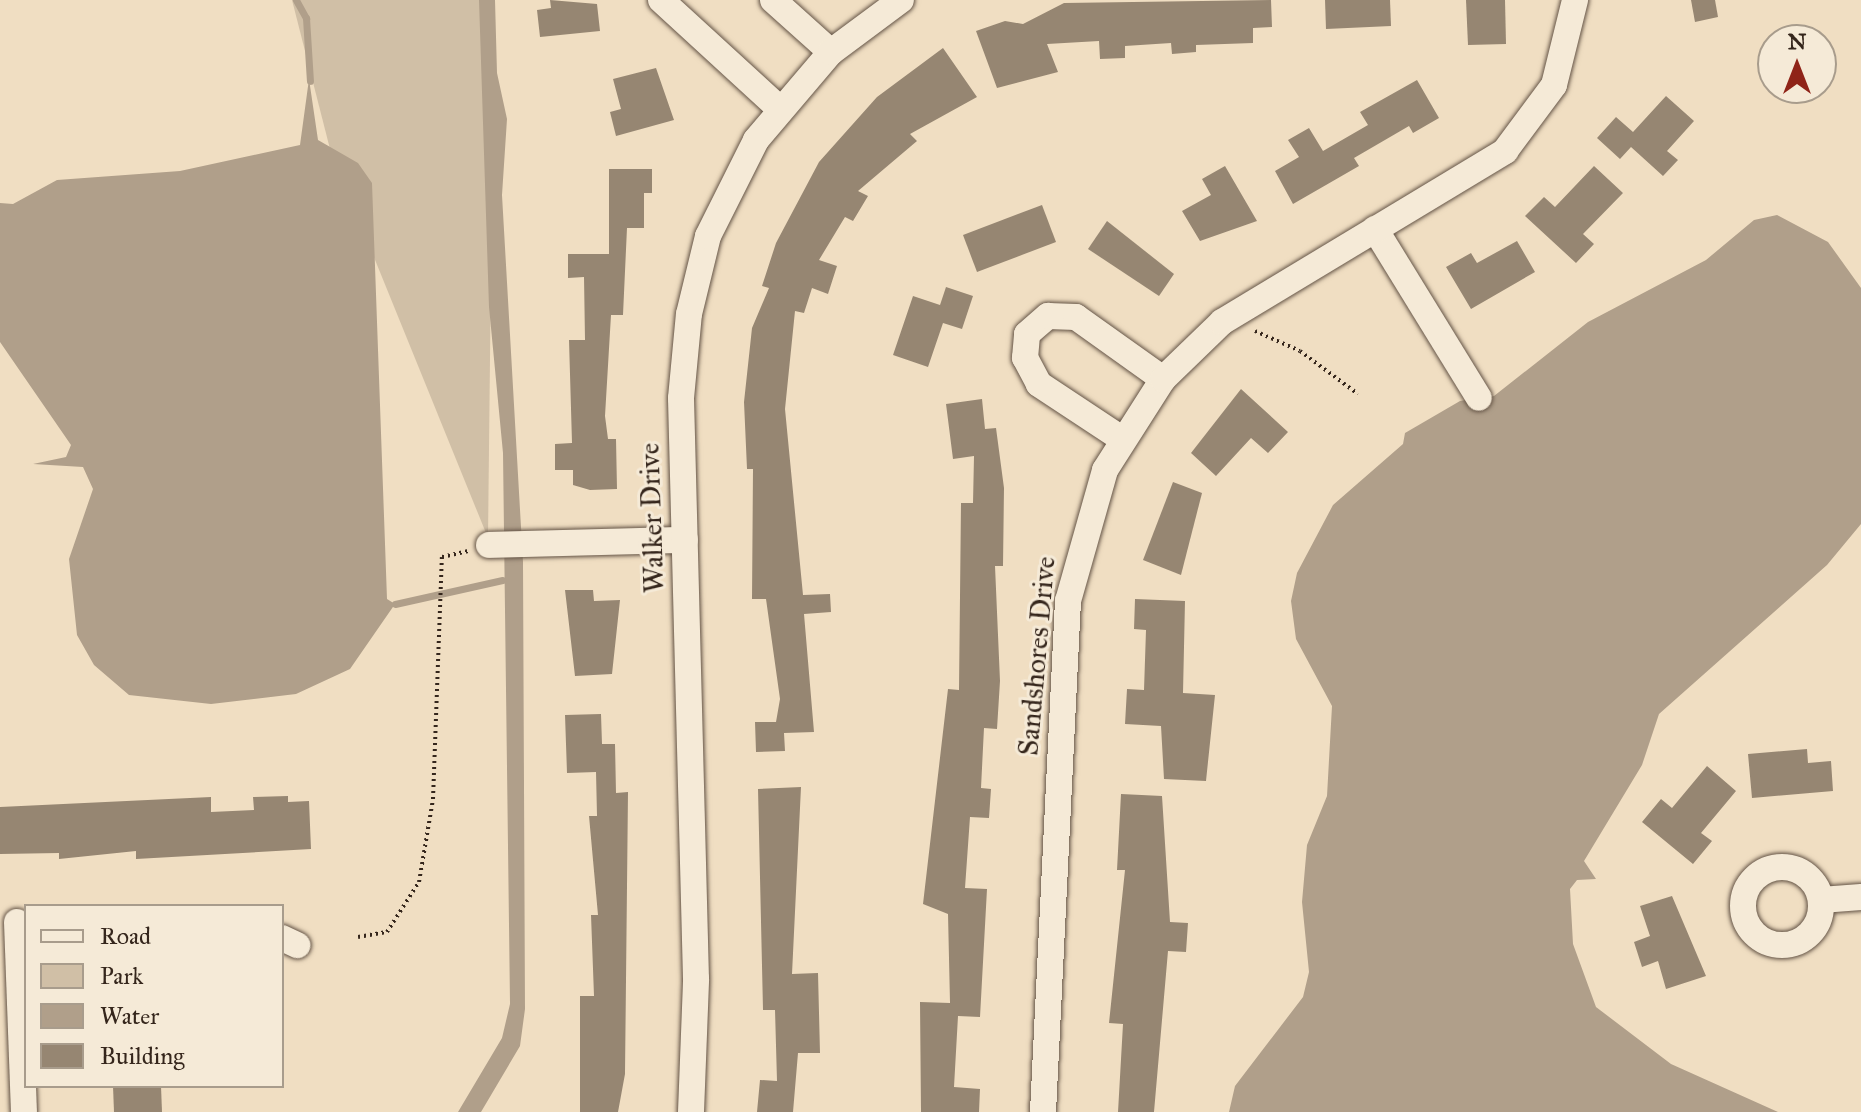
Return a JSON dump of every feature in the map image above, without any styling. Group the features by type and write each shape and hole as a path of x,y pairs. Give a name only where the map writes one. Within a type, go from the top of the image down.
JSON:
{"street":[{"path":"661,0 779,108"},
{"path":"773,0 831,52"},
{"name":"Walker Drive","path":"691,1112 696,979 682,377 698,268 728,188 779,108 831,52 901,0"},
{"name":"Sandshores Drive","path":"1043,1112 1068,601 1091,500 1122,439 1163,379 1236,312 1375,229 1472,176 1526,127 1562,64 1575,0"},
{"path":"1375,229 1479,398"},
{"path":"1122,439 1039,384 1025,358 1027,334 1048,316 1076,317 1163,379"},
{"path":"489,545 685,540"},
{"path":"1821,900 1861,897"},
{"path":"14,922 24,1112"}],"path":[{"path":"1236,312 1258,334 1300,351 1358,394"},
{"path":"358,937 387,932 399,920 427,846 442,557 489,545"}],"green space":[{"path":"292,0 494,0 488,538 330,149"}],"water":[{"path":"479,0 495,0 497,73 507,119 502,195 523,562 525,1009 520,1046 481,1112 458,1112 502,1038 510,1004 503,453 489,307"},
{"path":"309,79 318,140 358,163 372,183 387,599 395,604 350,669 296,694 211,704 129,695 94,665 77,635 69,559 93,489 83,467 33,464 66,457 71,445 0,342 0,203 13,204 57,180 180,171 300,145"},
{"path":"1777,215 1828,242 1861,288 1861,524 1827,565 1659,714 1642,765 1584,861 1596,879 1577,880 1570,889 1573,944 1596,1007 1671,1064 1778,1112 1229,1112 1235,1086 1303,997 1309,972 1302,902 1307,845 1327,796 1332,706 1296,639 1291,601 1297,573 1333,505 1403,444 1405,433 1460,401 1494,396 1588,322 1706,260 1754,220"}],"building":[{"path":"550,0 597,4 600,31 540,37 537,10 551,8"},
{"path":"1271,0 1272,27 1253,28 1253,43 1196,45 1196,52 1172,54 1171,43 1125,46 1125,58 1100,59 1099,41 1047,44 1058,72 997,88 976,31 1005,21 1023,24 1064,3"},
{"path":"1325,0 1390,0 1391,26 1326,29"},
{"path":"1466,0 1505,0 1506,44 1468,45"},
{"path":"1691,0 1715,0 1718,17 1695,22"},
{"path":"943,48 977,97 910,134 917,141 858,191 868,196 853,221 845,217 819,260 837,266 828,294 812,288 804,313 795,311 785,409 803,595 830,594 831,612 804,614 814,732 784,733 785,751 756,752 755,722 776,722 780,699 766,599 752,599 753,469 747,469 744,402 752,328 769,288 762,286 776,243 819,162 877,97"},
{"path":"656,68 674,120 616,136 610,112 621,109 613,79"},
{"path":"1417,80 1439,118 1413,133 1409,126 1354,158 1359,166 1293,204 1275,171 1299,157 1288,140 1309,128 1323,151 1368,125 1360,112"},
{"path":"1666,96 1694,121 1667,151 1678,160 1663,176 1631,147 1620,159 1597,138 1616,117 1633,132"},
{"path":"1225,166 1257,221 1200,241 1182,211 1211,195 1202,179"},
{"path":"1594,166 1623,193 1583,234 1594,244 1576,263 1525,216 1544,197 1555,207"},
{"path":"609,169 652,169 652,193 644,193 644,228 627,228 623,315 611,315 605,416 608,439 616,439 617,489 590,490 573,485 573,470 555,470 555,444 572,443 569,340 585,340 584,277 568,278 568,254 609,254"},
{"path":"1042,205 1056,242 977,272 963,235"},
{"path":"1107,221 1174,274 1159,296 1088,249"},
{"path":"1517,241 1535,272 1471,309 1446,267 1471,253 1477,263"},
{"path":"946,287 973,296 962,329 943,323 928,367 893,355 913,296 940,305"},
{"path":"1241,389 1288,432 1268,453 1251,438 1216,476 1191,453"},
{"path":"982,399 985,429 996,428 1004,488 1003,566 995,566 1000,681 997,729 984,728 981,788 991,789 989,818 970,817 965,888 987,889 980,1017 958,1016 954,1087 980,1089 979,1112 921,1112 920,1002 950,1003 948,914 923,904 948,689 959,690 961,503 973,503 974,456 953,459 946,404"},
{"path":"1173,482 1202,493 1181,575 1143,560"},
{"path":"565,590 593,590 594,601 620,600 612,674 575,676"},
{"path":"1135,599 1185,601 1183,693 1215,695 1206,781 1164,779 1161,726 1125,724 1127,689 1144,690 1146,630 1134,629"},
{"path":"601,714 602,744 615,744 616,793 628,792 625,1074 618,1112 580,1112 580,996 594,996 591,915 598,915 589,816 597,816 596,772 567,773 565,715"},
{"path":"1807,749 1808,763 1831,761 1833,791 1752,798 1748,754"},
{"path":"1707,766 1736,791 1701,833 1712,841 1693,864 1642,822 1661,799 1672,808"},
{"path":"801,787 792,974 818,973 820,1053 798,1053 793,1112 757,1112 760,1080 777,1081 775,1010 763,1010 758,789"},
{"path":"1121,794 1162,796 1170,922 1188,923 1186,952 1168,951 1154,1112 1118,1112 1123,1024 1109,1023 1125,870 1117,870"},
{"path":"288,796 288,802 309,801 311,849 136,859 136,851 59,859 59,853 0,854 0,807 211,797 211,812 254,810 253,797"},
{"path":"1672,896 1706,976 1666,989 1658,961 1642,967 1634,942 1650,936 1640,906"},
{"path":"113,1088 161,1088 162,1112 114,1112"}],"waterway":[{"path":"296,0 306,18 310,81"},
{"path":"395,604 502,580"}]}
